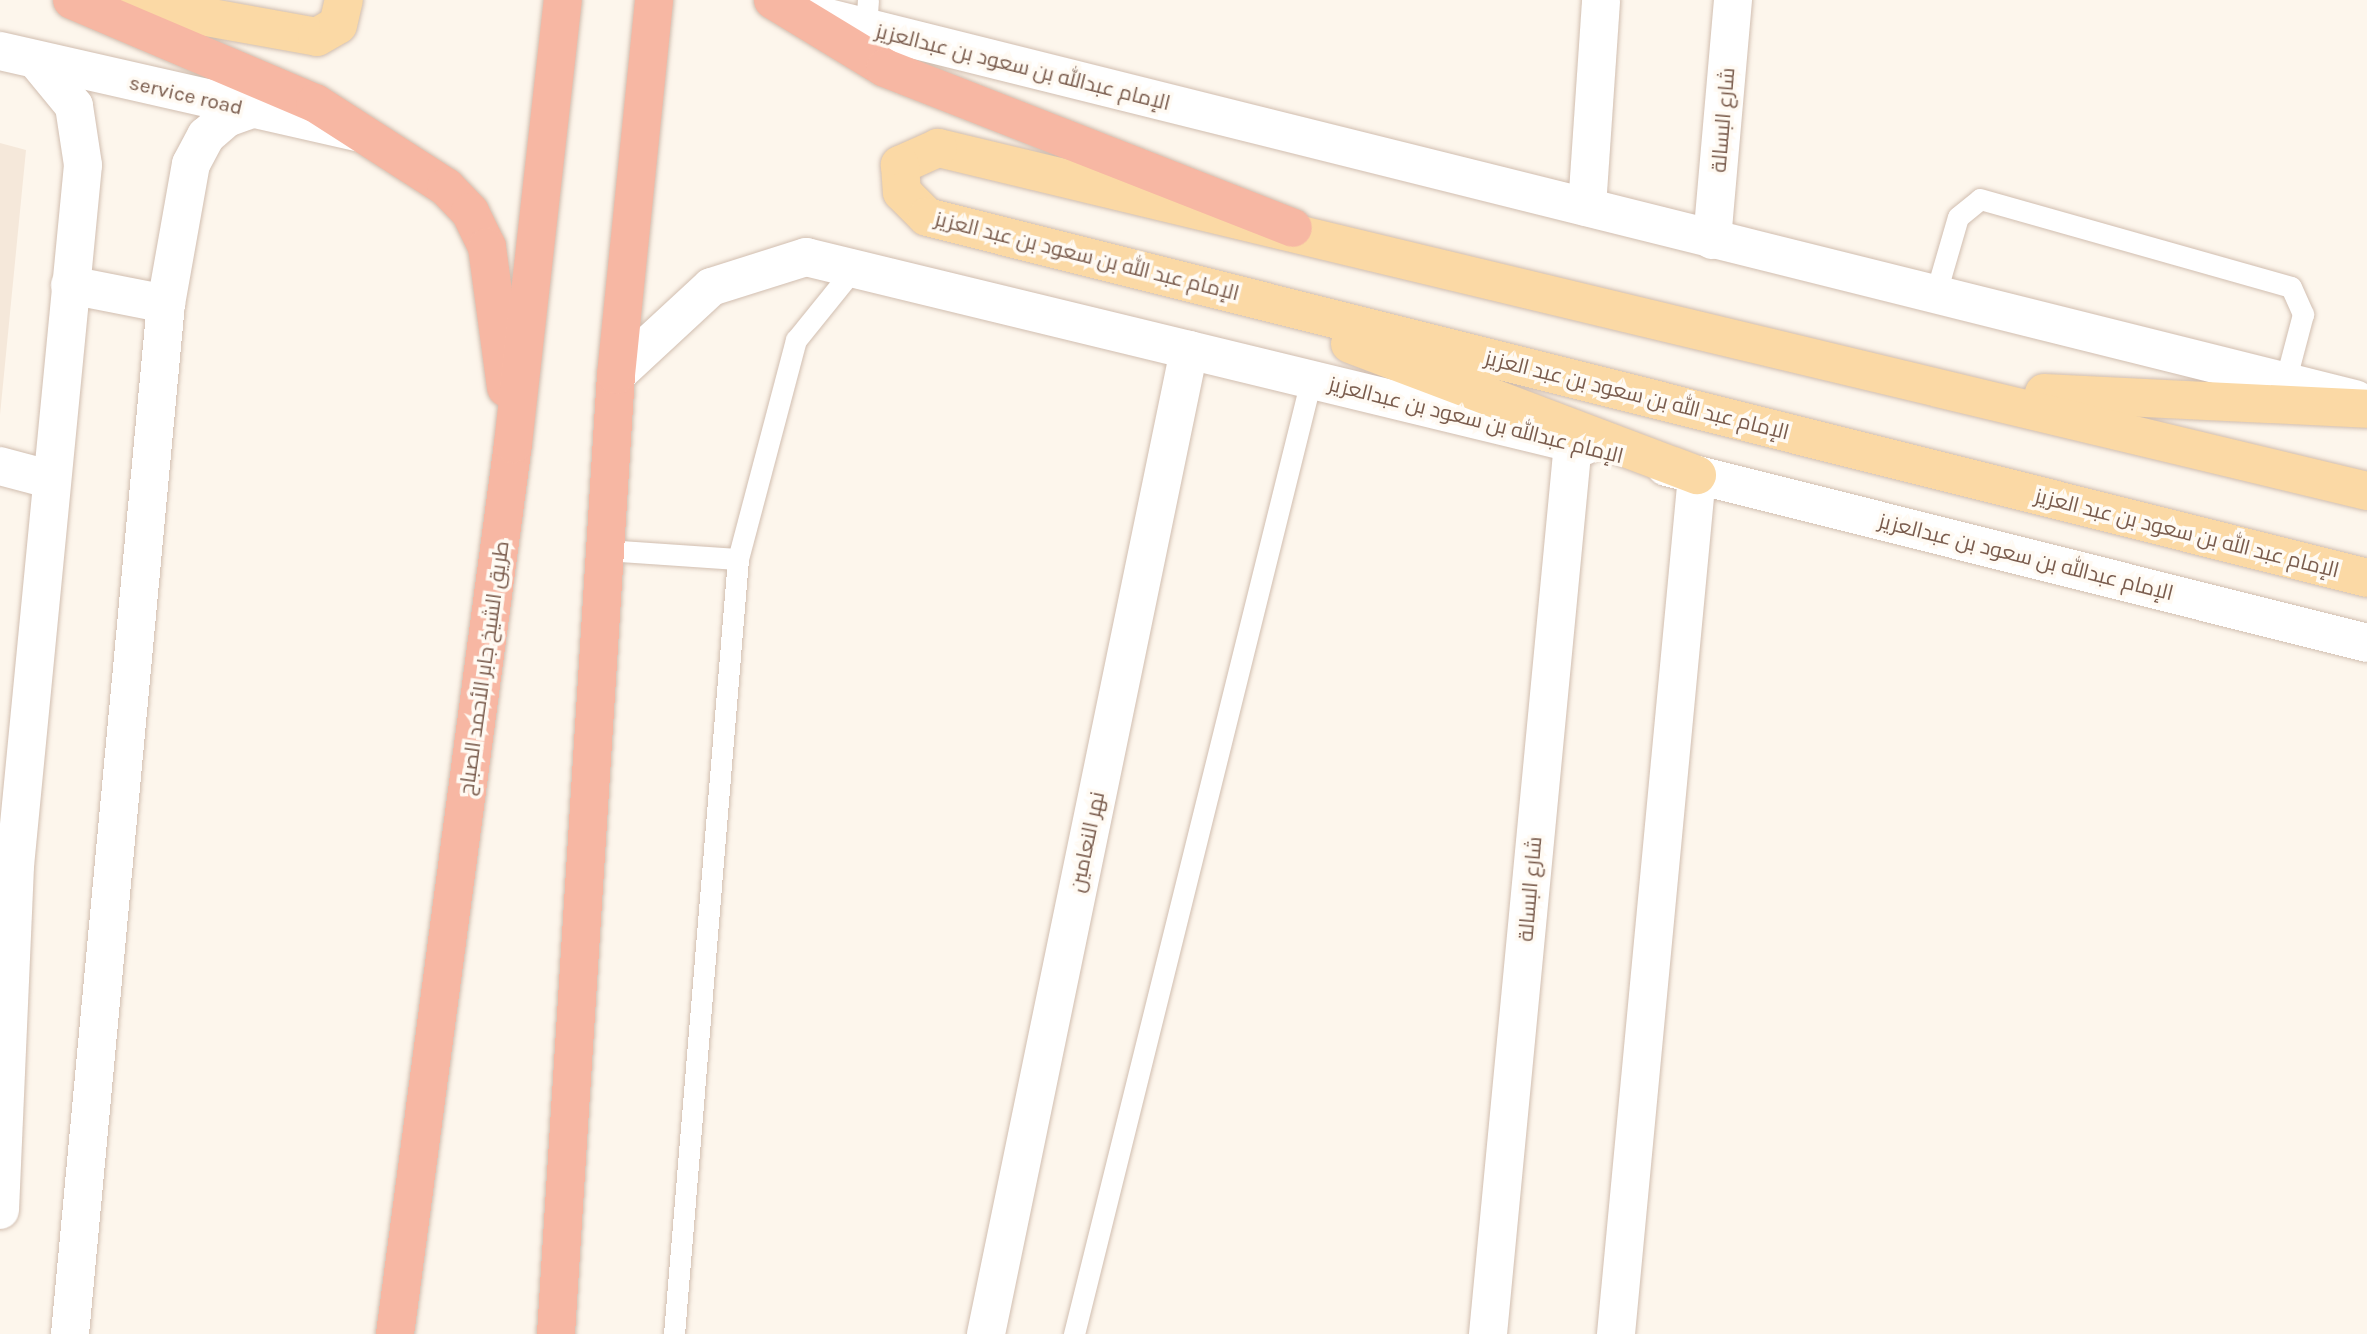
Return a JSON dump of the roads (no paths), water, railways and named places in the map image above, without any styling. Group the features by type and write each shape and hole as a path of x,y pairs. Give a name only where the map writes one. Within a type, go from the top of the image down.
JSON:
{"highway":[{"path":"72,0 315,103 373,135 446,187 470,212 487,247 513,444"},
{"name":"طريق الشيخ جابر الأحمد الصباح","path":"396,1334 513,444 563,0"},
{"path":"556,1334 615,375 654,0"},
{"path":"777,3 885,68 1293,228"}],"main road":[{"path":"112,0 317,37 338,25 344,0"},
{"name":"الإمام عبد الله بن سعود بن عبد العزيز","path":"2367,491 1293,228 938,148 900,165 902,192 927,217 2367,578"},
{"path":"1178,279 1697,475"},
{"path":"1959,389 2367,409"}],"street":[{"path":"1587,207 1601,0"},
{"name":"شارع البسالة","path":"1712,240 1734,0"},
{"name":"الإمام عبدالله بن سعود بن عبدالعزيز","path":"777,3 867,14 1712,240 2367,402"},
{"name":"service road","path":"0,51 249,110 373,135"},
{"path":"0,1210 7,864 70,285 81,126 37,61"},
{"path":"70,1334 166,304 191,164 206,136 249,110"},
{"name":"الإمام عبدالله بن سعود بن عبدالعزيز","path":"615,375 711,287 806,257 1573,443 2367,643"},
{"path":"70,285 166,304"},
{"name":"نهر النعامين","path":"986,1334 1189,350"},
{"name":"شارع البسالة","path":"1488,1334 1573,443"},
{"path":"0,466 49,479"},
{"path":"1616,1334 1697,475"}],"lane":[{"path":"1935,296 1958,217 1980,199 2291,287 2303,314 2285,382"},
{"path":"674,1334 738,559 796,340 854,268"},
{"path":"1074,1334 1311,380"},
{"path":"605,550 738,559"}]}
